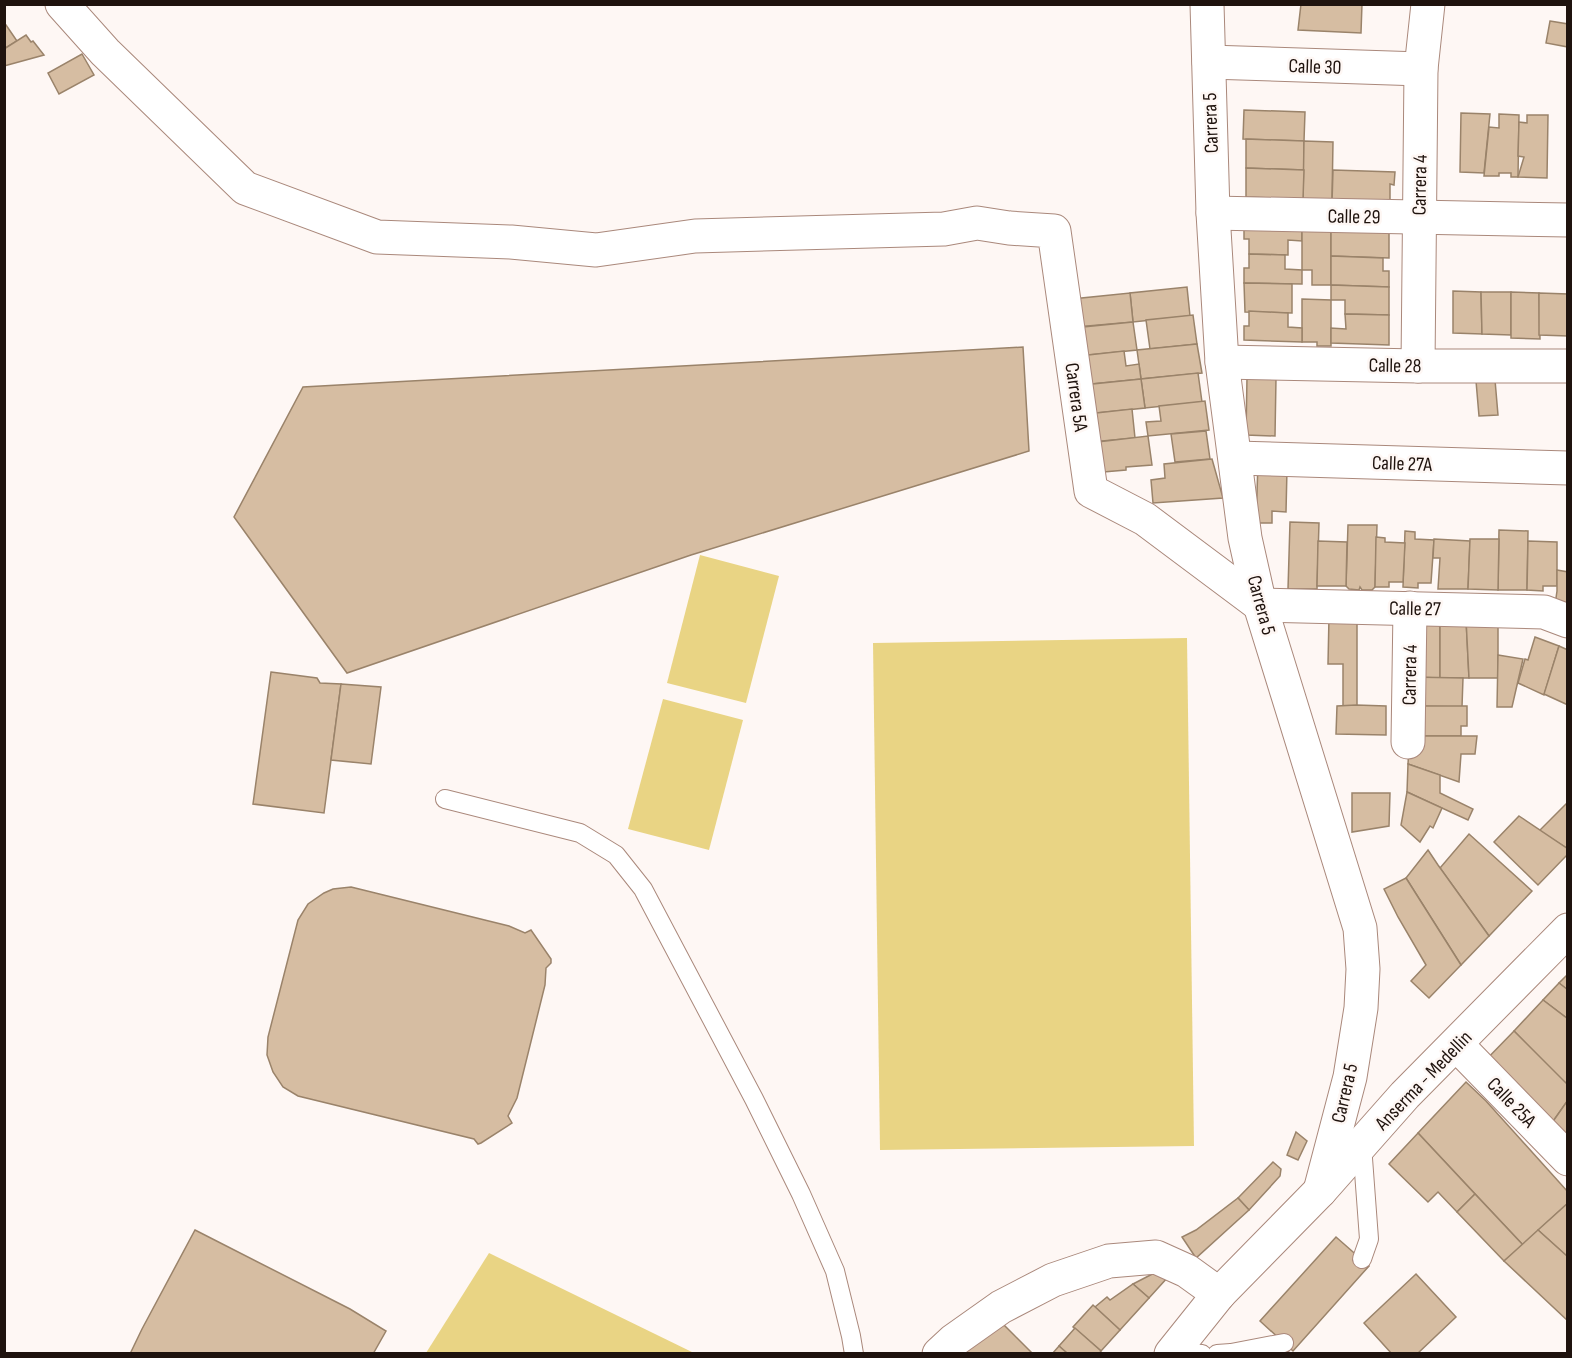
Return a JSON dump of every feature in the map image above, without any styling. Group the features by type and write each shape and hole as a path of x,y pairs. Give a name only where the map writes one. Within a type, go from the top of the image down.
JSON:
{"street":[{"path":"63,4 105,52 245,188 377,237 512,242 596,250 695,236 944,230 977,223 1054,231 1091,491 1145,519 1260,605"},
{"name":"Carrera 5","path":"1207,4 1213,213 1222,362 1245,538 1260,605 1360,928 1363,969 1361,1008 1350,1077 1320,1191"},
{"name":"Carrera 4","path":"1418,366 1422,69 1428,4"},
{"name":"Calle 30","path":"1209,62 1422,69"},
{"name":"Calle 29","path":"1213,213 1568,220"},
{"name":"Carrera 5A","path":"1064,302 1087,467"},
{"name":"Calle 28","path":"1222,362 1568,366"},
{"name":"Calle 27A","path":"1236,458 1568,468"},
{"name":"Calle 27","path":"1260,605 1544,612 1568,621"},
{"name":"Carrera 4","path":"1408,742 1410,608"},
{"name":"Anserma - Medellin","path":"1219,1294 1320,1191 1406,1095 1568,930"},
{"name":"Calle 25A","path":"1457,1045 1568,1159"},
{"path":"939,1353 952,1341 1001,1307 1053,1280 1109,1261 1156,1257 1187,1271 1219,1294 1182,1353"}],"lane":[{"path":"445,799 580,833 616,855 643,889 754,1099 801,1194 835,1271 854,1353"},
{"path":"1362,1145 1368,1239 1362,1260"},
{"path":"1216,1353 1231,1353 1284,1342"}],"shaded area":[{"path":"700,555 779,576 746,703 667,683"},
{"path":"1187,638 1194,1146 880,1150 873,643"},
{"path":"663,699 743,720 709,850 628,829"},
{"path":"489,1253 694,1353 426,1353"}],"building":[{"path":"1301,4 1362,4 1361,33 1298,30"},
{"path":"1550,21 1568,24 1568,47 1546,43"},
{"path":"6,25 17,41 4,49 4,26"},
{"path":"26,35 44,55 4,66 4,49"},
{"path":"82,54 94,75 59,94 48,73"},
{"path":"1244,110 1305,112 1304,141 1243,139"},
{"path":"1461,113 1490,114 1484,173 1460,172"},
{"path":"1499,114 1519,115 1518,177 1511,177 1511,173 1484,176 1489,127 1499,128"},
{"path":"1527,115 1548,115 1547,178 1518,177 1524,157 1518,156 1519,122 1527,123"},
{"path":"1246,139 1304,141 1304,170 1246,168"},
{"path":"1304,141 1333,142 1332,199 1303,199"},
{"path":"1246,168 1304,170 1303,199 1246,197"},
{"path":"1333,170 1395,172 1394,185 1390,184 1390,205 1332,203"},
{"path":"1244,225 1302,226 1302,241 1288,240 1288,255 1249,254 1249,239 1244,239"},
{"path":"1302,226 1331,227 1331,285 1312,285 1312,270 1302,270"},
{"path":"1331,227 1389,229 1389,258 1331,256"},
{"path":"1249,254 1285,255 1285,269 1302,270 1302,284 1244,283 1244,268 1249,268"},
{"path":"1331,256 1383,258 1383,271 1389,271 1389,287 1331,285"},
{"path":"1244,283 1292,284 1292,313 1245,312"},
{"path":"1331,285 1389,287 1389,315 1345,314 1345,300 1331,300"},
{"path":"1187,287 1190,316 1133,322 1130,293"},
{"path":"1453,291 1481,292 1482,334 1453,333"},
{"path":"1481,292 1511,292 1511,335 1482,334"},
{"path":"1511,292 1539,293 1540,339 1511,338"},
{"path":"1130,293 1133,322 1076,327 1072,299"},
{"path":"1539,293 1568,294 1568,336 1539,335"},
{"path":"1302,299 1331,300 1331,346 1317,346 1317,342 1302,342"},
{"path":"1249,311 1288,313 1288,327 1302,328 1302,342 1244,340 1244,326 1249,326"},
{"path":"1345,314 1389,315 1389,345 1331,343 1331,328 1346,329"},
{"path":"1193,315 1197,344 1150,349 1146,320"},
{"path":"1133,322 1137,350 1079,356 1073,328"},
{"path":"1197,344 1202,373 1141,379 1137,350"},
{"path":"1023,347 1029,451 691,555 347,673 234,517 303,387"},
{"path":"1124,351 1126,366 1139,364 1141,379 1091,384 1079,356"},
{"path":"1198,373 1202,402 1145,408 1141,379"},
{"path":"1247,377 1276,378 1275,436 1246,435"},
{"path":"1141,379 1145,408 1087,414 1083,385"},
{"path":"1495,380 1498,415 1479,416 1476,381"},
{"path":"1205,401 1209,430 1148,436 1146,422 1161,421 1159,406"},
{"path":"1132,409 1135,438 1091,442 1087,414"},
{"path":"1206,431 1210,459 1175,462 1171,434"},
{"path":"1148,436 1152,465 1092,473 1089,443"},
{"path":"1212,459 1223,498 1153,503 1151,480 1165,478 1164,464"},
{"path":"1258,463 1287,469 1286,512 1272,511 1272,523 1256,523"},
{"path":"1290,522 1319,523 1317,589 1288,589"},
{"path":"1348,525 1377,525 1375,587 1372,590 1362,590 1360,587 1359,590 1349,589 1346,586"},
{"path":"1499,530 1528,531 1527,590 1498,590"},
{"path":"1405,531 1415,532 1415,539 1434,540 1431,583 1418,583 1418,588 1403,587"},
{"path":"1376,537 1385,538 1385,542 1405,543 1403,582 1389,582 1389,587 1375,587"},
{"path":"1434,539 1470,541 1468,589 1438,589 1440,558 1433,558"},
{"path":"1470,539 1499,539 1498,590 1468,589"},
{"path":"1318,541 1347,542 1346,586 1317,586"},
{"path":"1528,541 1557,542 1557,586 1543,586 1543,591 1527,590"},
{"path":"1557,570 1568,572 1568,607 1555,605"},
{"path":"1329,617 1357,617 1357,706 1343,706 1343,664 1328,664"},
{"path":"1410,618 1440,619 1440,678 1410,677"},
{"path":"1440,619 1466,619 1469,678 1440,678"},
{"path":"1466,619 1498,619 1498,678 1469,678"},
{"path":"1535,637 1559,646 1544,695 1518,683"},
{"path":"1559,646 1568,650 1568,705 1544,694"},
{"path":"1498,655 1523,659 1512,707 1497,707"},
{"path":"271,672 317,678 320,683 341,684 324,813 253,804"},
{"path":"1410,677 1463,678 1462,707 1409,706"},
{"path":"341,684 381,687 371,764 331,760"},
{"path":"1337,706 1386,706 1386,735 1336,734"},
{"path":"1409,706 1467,706 1467,726 1461,726 1461,736 1413,736"},
{"path":"1413,736 1477,736 1475,754 1461,754 1459,782 1408,764"},
{"path":"1408,764 1440,775 1440,793 1473,809 1468,820 1407,792"},
{"path":"1407,792 1442,808 1433,828 1430,826 1420,842 1401,825"},
{"path":"1352,793 1390,793 1389,826 1352,832"},
{"path":"1568,803 1568,849 1539,831"},
{"path":"1519,816 1568,849 1568,854 1538,885 1494,842"},
{"path":"1469,834 1532,891 1489,936 1440,868"},
{"path":"1428,850 1489,936 1461,965 1406,878"},
{"path":"1406,878 1461,965 1429,998 1411,981 1426,965 1384,889"},
{"path":"351,887 509,926 525,933 531,930 551,959 551,963 546,968 545,985 517,1098 508,1116 512,1123 481,1143 478,1144 474,1139 298,1096 283,1087 273,1072 267,1055 268,1037 298,920 308,904 324,893 333,889"},
{"path":"1568,974 1568,990 1559,983"},
{"path":"1559,983 1568,990 1568,1019 1543,1000"},
{"path":"1543,1000 1568,1019 1568,1081 1565,1083 1514,1031"},
{"path":"1514,1031 1568,1085 1568,1100 1549,1127 1480,1066"},
{"path":"1466,1082 1568,1192 1568,1203 1523,1245 1418,1133"},
{"path":"1568,1100 1568,1151 1549,1127"},
{"path":"1296,1132 1307,1141 1298,1160 1287,1155"},
{"path":"1418,1133 1475,1194 1457,1212 1438,1192 1428,1202 1389,1164"},
{"path":"1273,1162 1281,1169 1280,1176 1249,1210 1238,1198"},
{"path":"1475,1194 1523,1245 1504,1261 1457,1212"},
{"path":"1238,1198 1249,1210 1196,1258 1182,1237 1196,1230"},
{"path":"1568,1203 1568,1257 1538,1230"},
{"path":"195,1230 350,1309 386,1331 373,1354 130,1354"},
{"path":"1538,1230 1568,1257 1568,1321 1504,1261"},
{"path":"1336,1237 1369,1266 1293,1351 1260,1321"},
{"path":"1160,1270 1168,1277 1149,1298 1133,1284"},
{"path":"1416,1274 1456,1317 1417,1354 1392,1354 1364,1323"},
{"path":"1133,1284 1149,1298 1120,1330 1095,1307 1107,1297 1110,1300"},
{"path":"1093,1305 1120,1330 1101,1351 1073,1327"},
{"path":"1001,1322 1033,1354 963,1354"},
{"path":"1075,1328 1101,1351 1099,1354 1068,1354 1059,1346"},
{"path":"1059,1346 1068,1354 1052,1354"}]}
